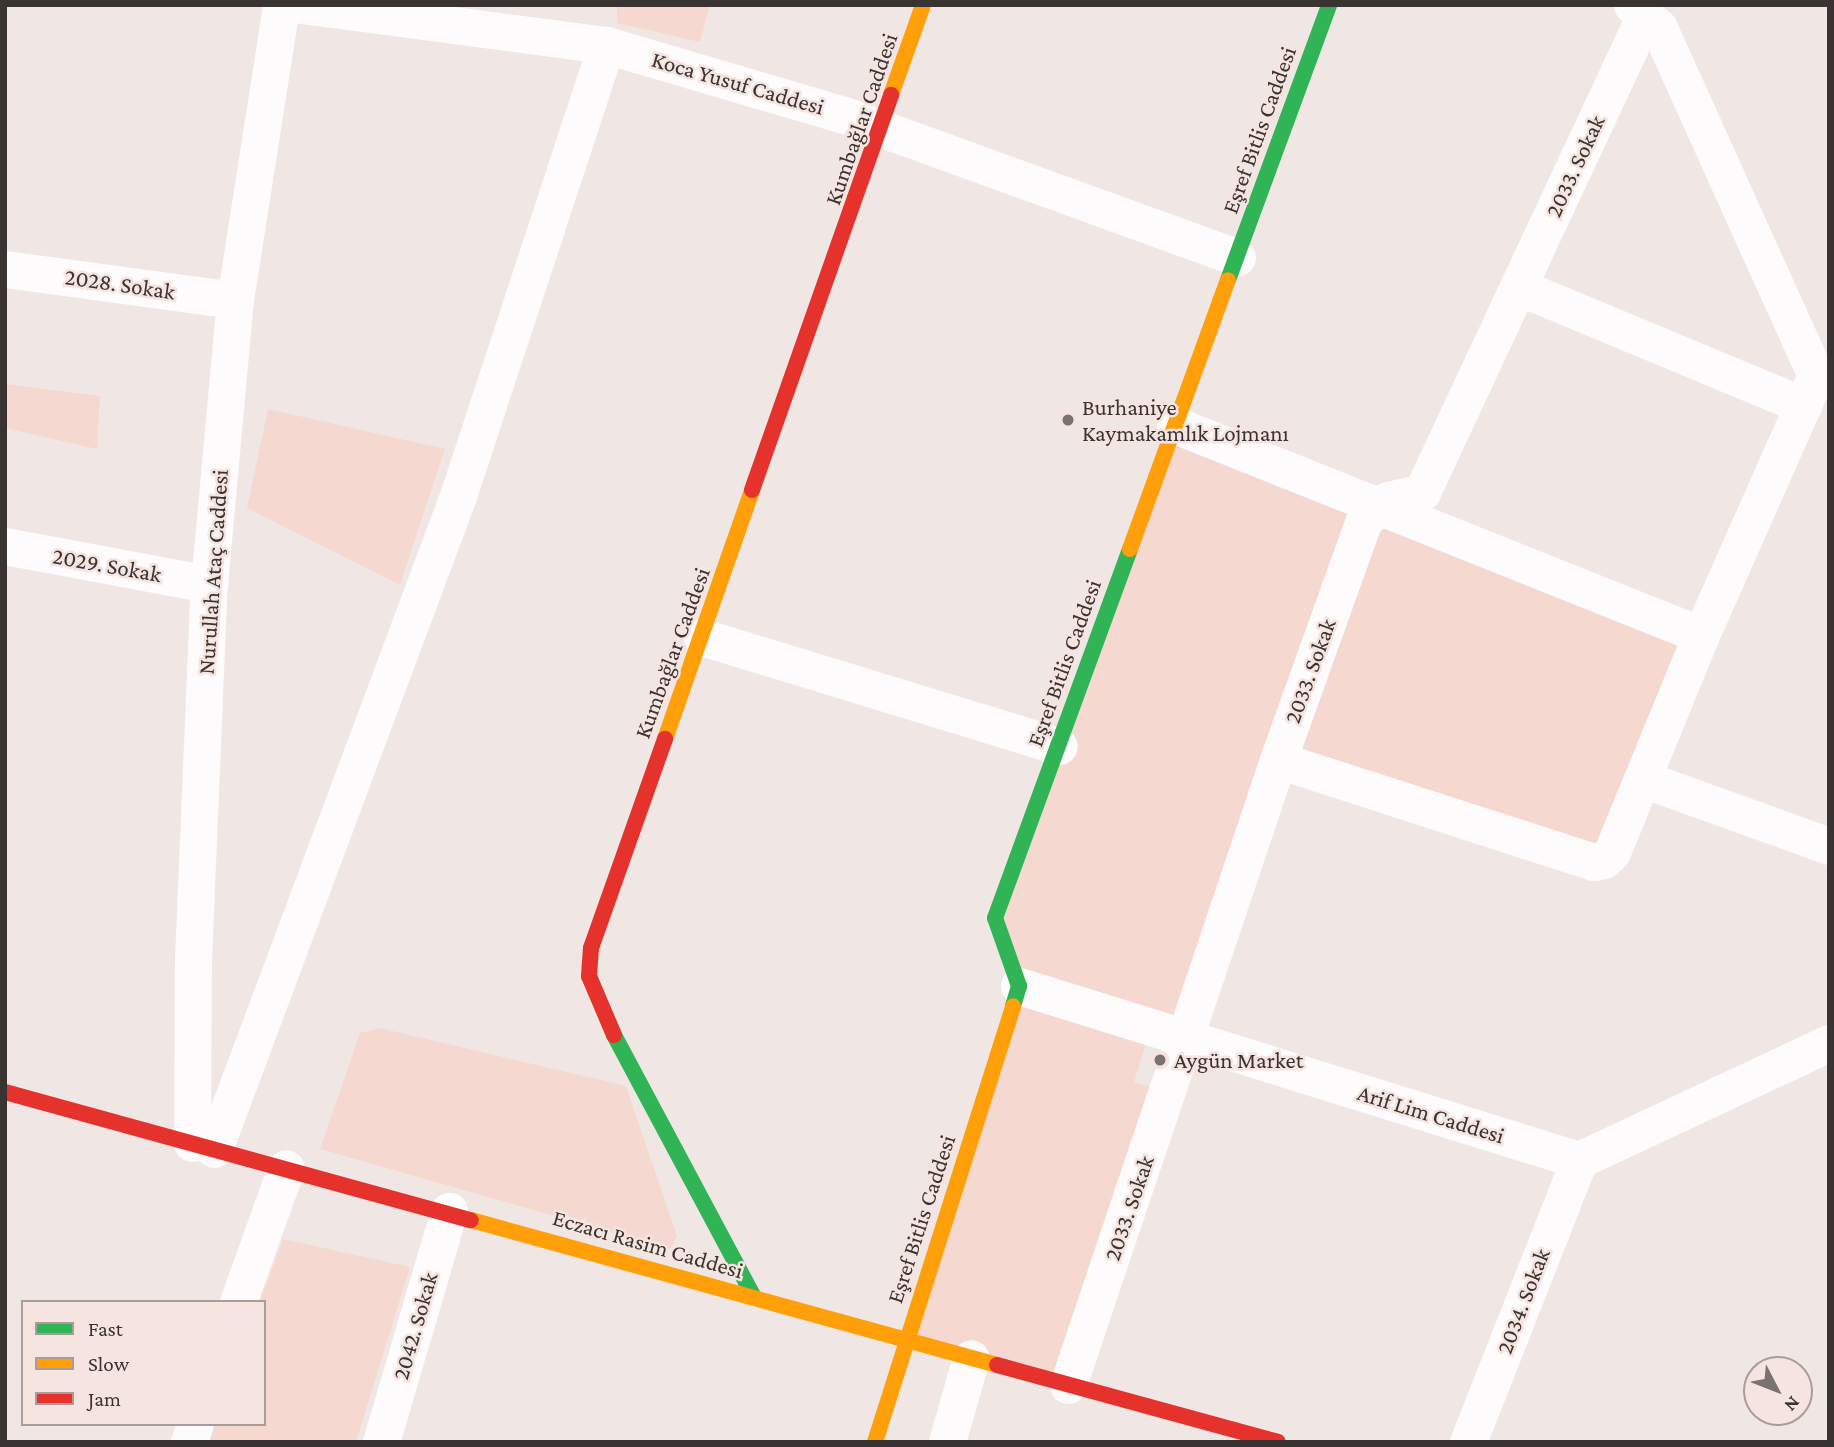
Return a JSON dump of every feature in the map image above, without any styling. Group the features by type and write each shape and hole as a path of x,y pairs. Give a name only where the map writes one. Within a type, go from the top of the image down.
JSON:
{"main road":[{"name":"Kumbağlar Caddesi","path":"754,1297 597,1003 589,976 591,948 883,130 923,5"},
{"name":"Eşref Bitlis Caddesi","path":"875,1442 1019,986 995,918 1329,5"},
{"name":"Eczacı Rasim Caddesi","path":"5,1092 449,1211 906,1341 1278,1442"}],"street":[{"name":"Nurullah Ataç Caddesi","path":"203,1146 193,959 209,584 235,300 281,5"},
{"name":"Koca Yusuf Caddesi","path":"302,5 607,45 768,89 1237,257"},
{"path":"1278,760 1594,862 1612,852 1701,635 1816,387 1659,28 1639,10"},
{"name":"2033. Sokak","path":"1069,1385 1278,760 1364,520 1376,507 1422,492 1519,287 1639,10"},
{"path":"203,1146 458,496 607,45"},
{"name":"2028. Sokak","path":"5,269 235,300"},
{"path":"1519,287 1816,387"},
{"path":"1175,425 1701,635"},
{"name":"2029. Sokak","path":"5,546 209,584"},
{"path":"702,637 1059,746"},
{"path":"1643,779 1829,846"},
{"name":"Arif Lim Caddesi","path":"1019,986 1579,1160"},
{"path":"1579,1160 1829,1043"},
{"name":"2034. Sokak","path":"1468,1442 1579,1160"},
{"path":"240,1300 286,1168"},
{"name":"2042. Sokak","path":"381,1442 449,1211"},
{"path":"947,1442 971,1358"}],"shaded area":[{"path":"617,5 710,5 700,42 617,23"},
{"path":"5,384 100,396 97,449 5,428"},
{"path":"268,409 445,449 400,585 247,508"},
{"path":"1175,425 1701,635 1612,852 1278,760 1185,1037 1151,1027 1134,1082 1168,1093 1068,1385 906,1341 1019,987 995,918"},
{"path":"380,1028 626,1086 677,1236 670,1249 320,1149 360,1033"},
{"path":"283,1239 410,1267 356,1442 209,1442 214,1426 266,1426 266,1300 261,1300"}],"traffic: fast":[{"path":"1228,280 1329,5"},
{"path":"1013,1006 1019,986 995,918 1130,549"},
{"path":"614,1035 754,1297"}],"traffic: slow":[{"path":"891,95 923,5"},
{"path":"1130,549 1228,280"},
{"path":"665,739 752,490"},
{"path":"875,1442 1013,1006"},
{"path":"471,1220 997,1365"}],"traffic: jam":[{"path":"752,490 891,95"},
{"path":"614,1035 589,976 591,948 665,739"},
{"path":"5,1092 471,1220"},
{"path":"997,1365 1278,1442"}],"place":[{"name":"Burhaniye Kaymakamlık Lojmanı","path":"1068,420"},
{"name":"Aygün Market","path":"1160,1060"}]}
